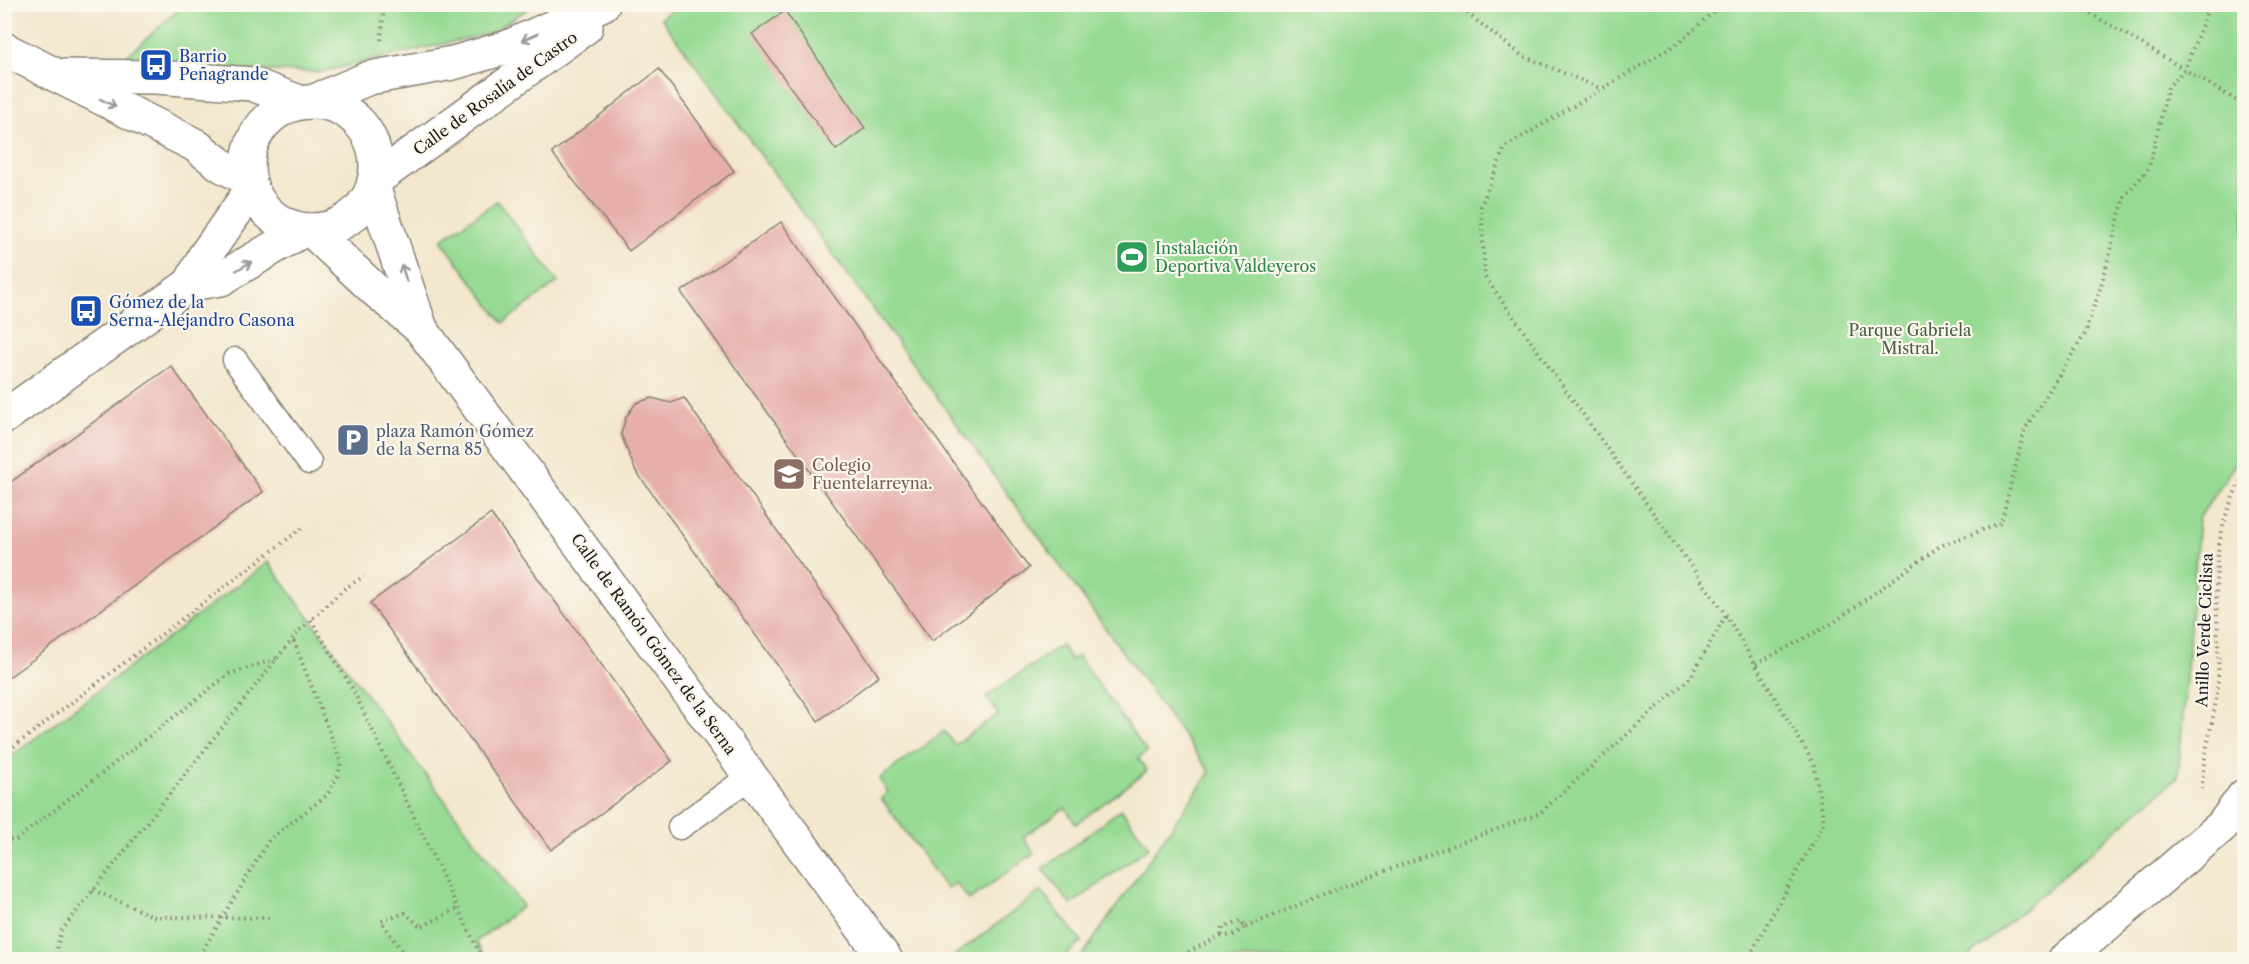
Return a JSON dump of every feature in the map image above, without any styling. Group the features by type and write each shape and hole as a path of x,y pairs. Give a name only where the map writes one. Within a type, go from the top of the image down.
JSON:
{"street":[{"name":"Calle de Rosalía de Castro","path":"305,102 369,78 453,63 508,46 603,4"},
{"name":"Calle de Rosalía de Castro","path":"373,183 616,4"},
{"path":"4,49 56,76 195,145 250,185 271,216 307,230 326,229 346,220 362,206 373,183 375,158 369,136 354,117 334,106 305,102 252,84 144,77 56,76"},
{"path":"190,284 204,257 250,185 248,160 256,134 274,114 305,102"},
{"name":"Calle de Ramón Gómez de la Serna","path":"373,183 422,329"},
{"path":"4,417 190,284 221,279 307,230"},
{"name":"Calle de Ramón Gómez de la Serna","path":"307,230 422,329 886,960"},
{"path":"2065,960 2222,826 2244,796"}],"lane":[{"path":"235,360 309,462"},
{"path":"680,827 751,776"}],"path":[{"path":"380,48 384,4"},
{"path":"1460,4 1463,10 1521,54 1602,89"},
{"path":"1722,4 1680,42 1505,147 1480,206 1485,277 1726,615 1814,764 1824,823 1747,960"},
{"path":"2075,4 2244,105"},
{"path":"1756,664 1833,623 1940,546 2001,523 2025,429 2085,334 2103,279 2124,197 2149,168 2168,87 2185,69 2210,4"},
{"name":"Anillo Verde Ciclista","path":"2222,826 2202,800 2202,777 2218,681 2215,584 2219,539 2232,497 2244,476"},
{"path":"4,754 302,528"},
{"path":"54,960 61,931 277,658 311,620 344,590 364,576"},
{"path":"1173,960 1222,935 1232,936 1244,928 1326,893 1540,813 1691,676 1726,615"},
{"path":"311,620 352,690 483,960"},
{"path":"197,960 269,840 327,795 338,776 341,762 293,639"},
{"path":"4,839 16,840 229,674 277,658"},
{"path":"93,890 155,918 273,918"},
{"path":"408,960 381,921 405,913 421,927 458,908"},
{"path":"1222,935 1223,928 1241,921 1244,928"}],"green space":[{"name":"Parque Gabriela Mistral.","path":"680,4 2244,5 2244,451 2199,518 2178,777 1966,959 1080,959 1210,772 661,18"},
{"path":"184,5 534,5 491,33 321,72 113,68"},
{"path":"497,201 558,282 503,323 441,240"},
{"path":"268,562 523,906 476,942 486,959 5,959 5,761"},
{"path":"1061,645 1071,660 1078,656 1147,752 1138,758 1147,771 1076,824 1065,808 1023,837 1034,853 969,900 956,883 947,889 881,798 888,792 879,779 944,731 955,745 998,714 986,697"},
{"path":"1121,809 1149,847 1071,905 1043,869"},
{"path":"1041,891 1082,942 1061,959 956,959 954,956"}],"building":[{"path":"785,11 865,128 836,150 752,34"},
{"path":"659,69 734,171 629,251 552,153"},
{"path":"781,222 1029,568 932,641 681,292"},
{"path":"171,366 263,492 9,677 4,670 4,487"},
{"path":"652,398 671,403 684,398 879,676 818,721 635,470 621,434 626,417 636,403"},
{"path":"491,514 672,761 551,850 370,603"}],"place":[{"name":"Barrio Peñagrande","path":"156,65"},
{"name":"Instalación Deportiva Valdeyeros","path":"1132,257"},
{"name":"Gómez de la Serna-Alejandro Casona","path":"86,311"},
{"name":"plaza Ramón Gómez de la Serna 85","path":"353,440"},
{"name":"Colegio Fuentelarreyna.","path":"789,474"}]}
